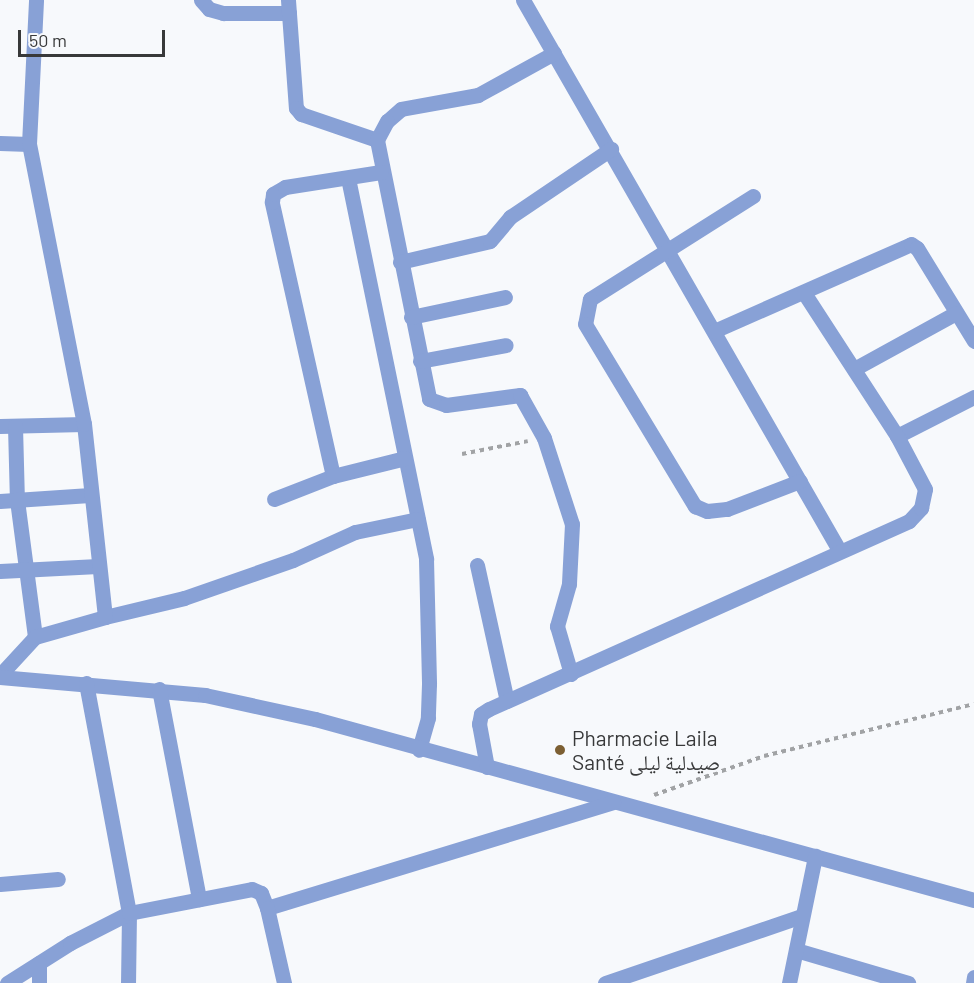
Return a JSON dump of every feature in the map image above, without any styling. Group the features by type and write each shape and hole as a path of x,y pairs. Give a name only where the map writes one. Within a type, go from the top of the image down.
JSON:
{"street":[{"path":"36,0 29,144 84,424 105,617"},
{"path":"201,0 209,9 223,14 288,7 296,108 301,114 377,140"},
{"path":"522,0 611,149 839,550"},
{"path":"554,53 478,95 401,109 387,121 377,140 381,172 420,361 432,402 446,405 520,395 544,438 572,524 569,584 557,617 571,674"},
{"path":"0,143 29,144"},
{"path":"400,262 490,241 510,217 611,149"},
{"path":"333,476 272,202 273,194 285,187 381,172"},
{"path":"348,177 426,559 428,718 419,750"},
{"path":"753,196 590,298 585,324 695,506 707,511 727,509 800,482"},
{"path":"714,332 911,244 917,248 974,341"},
{"path":"487,767 481,714 839,550 909,521 921,508 925,489 897,435 804,293"},
{"path":"411,317 505,297"},
{"path":"854,369 956,313"},
{"path":"420,361 506,345"},
{"path":"897,435 974,397"},
{"path":"35,637 24,570 8,426 84,424"},
{"path":"274,498 333,476 405,458"},
{"path":"0,501 90,495"},
{"path":"0,676 35,637 184,598 293,560 355,532 418,519"},
{"path":"0,571 98,566"},
{"path":"477,566 507,701"},
{"path":"0,676 159,689 315,719 419,750 974,900"},
{"path":"86,683 129,914 128,983"},
{"path":"159,689 199,898"},
{"path":"267,908 621,804"},
{"path":"789,983 815,856"},
{"path":"0,884 58,879"},
{"path":"7,983 129,914 252,889 261,893 267,908 284,983"},
{"path":"605,983 653,976 802,916"},
{"path":"796,950 876,979 908,983"},
{"path":"39,963 39,983"},
{"path":"973,983 974,977"}],"path":[{"path":"462,454 544,438"},
{"path":"621,804 764,756 974,704"}],"place":[{"name":"Pharmacie Laila Santé صيدلية ليلى","path":"560,750"}]}
